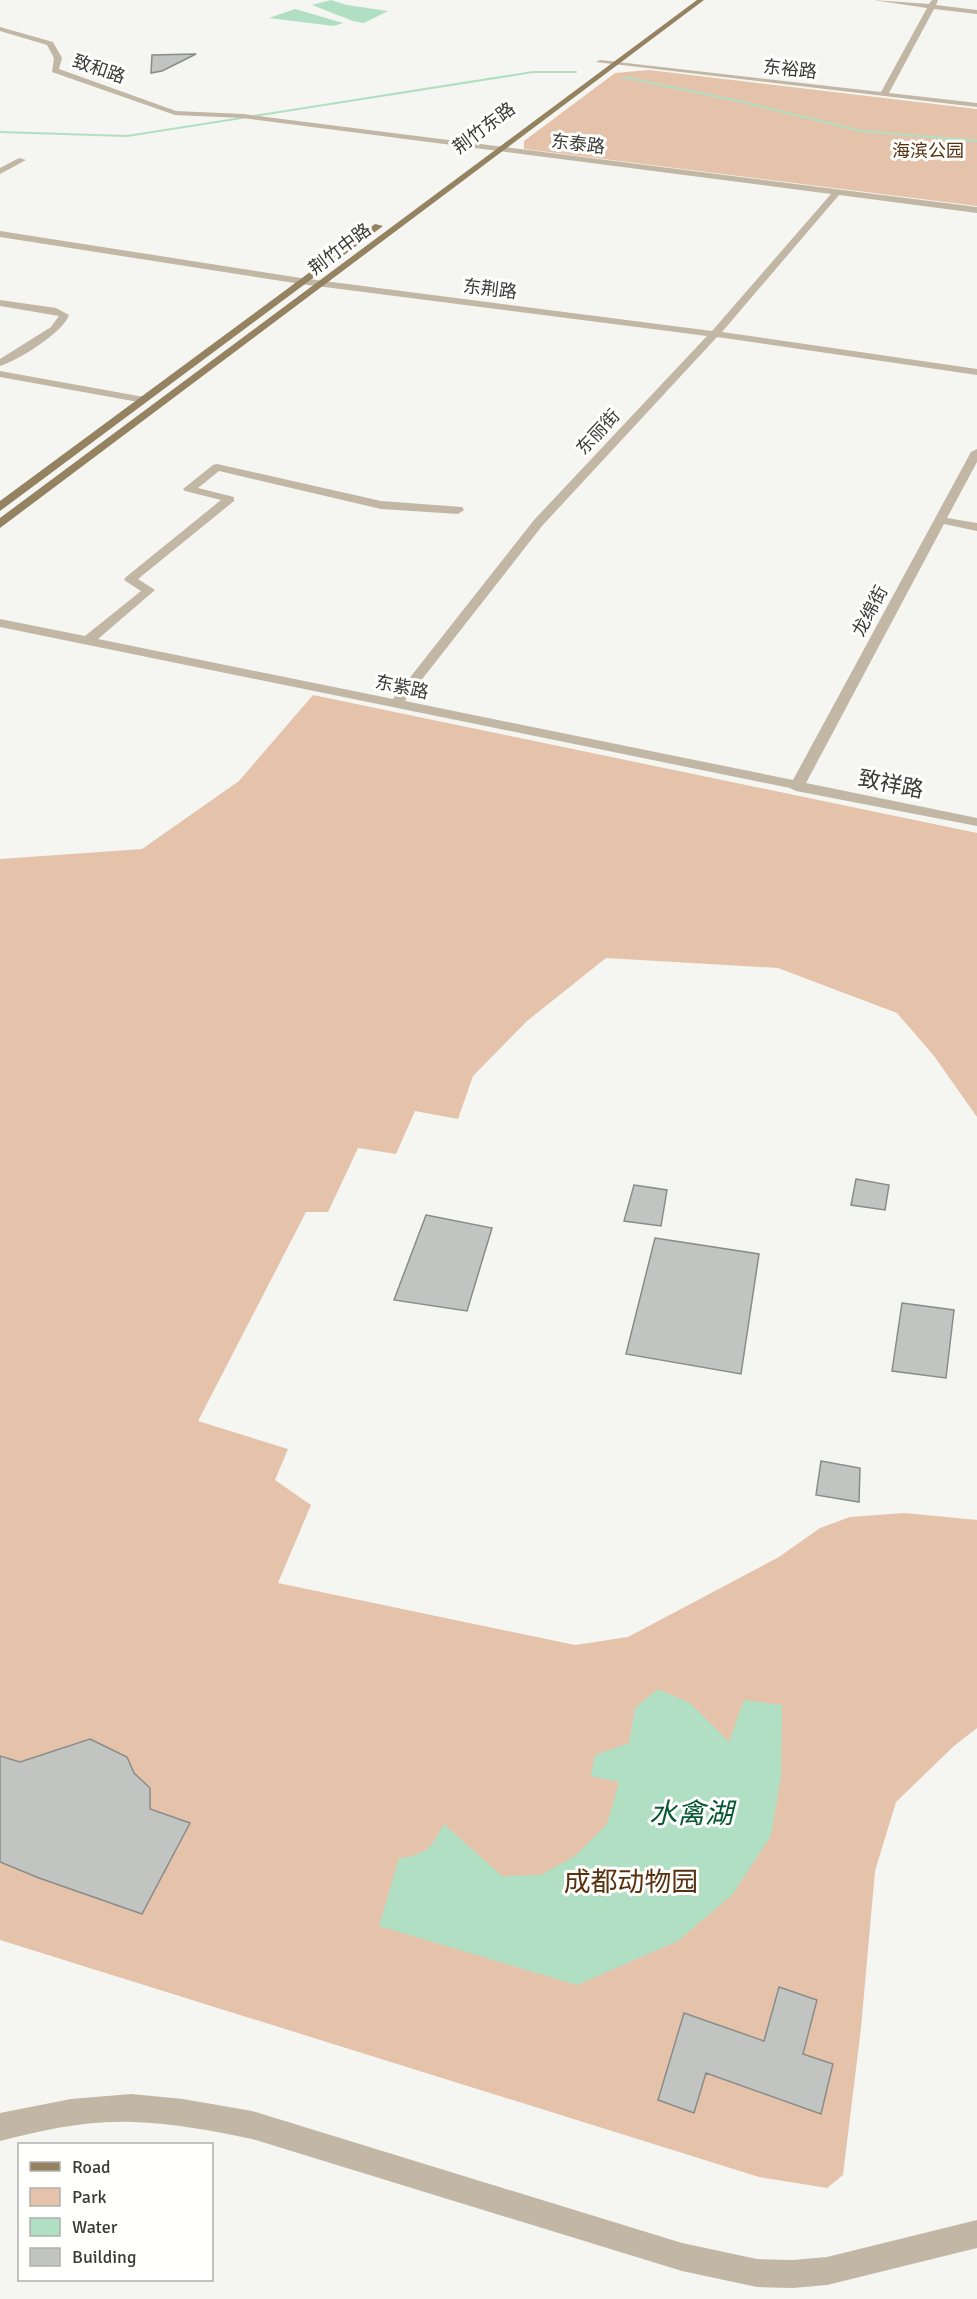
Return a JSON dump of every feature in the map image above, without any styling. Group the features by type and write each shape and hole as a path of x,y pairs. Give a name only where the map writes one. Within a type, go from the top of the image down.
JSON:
{"main road":[{"path":"677,7 687,0"},
{"name":"荆竹中路","path":"0,524 701,0"},
{"path":"591,69 610,55"},
{"name":"荆竹东路","path":"474,156 501,135"},
{"path":"305,278 387,219"},
{"name":"荆竹中路","path":"0,507 305,278"}],"street":[{"path":"876,0 933,3 977,12"},
{"path":"884,94 933,3"},
{"name":"致和路","path":"0,29 50,44 58,58 55,70 175,113"},
{"name":"东裕路","path":"600,62 977,105"},
{"name":"东泰路","path":"175,113 243,116 977,210"},
{"path":"0,171 22,160"},
{"name":"东丽街","path":"396,704 538,523 717,332 836,193"},
{"name":"东荆路","path":"0,228 305,278"},
{"name":"东荆路","path":"0,234 325,281 717,332 977,362"},
{"path":"0,303 56,311 64,315 62,322 55,329 0,363"},
{"name":"东荆路","path":"717,332 977,372"},
{"path":"0,348 20,351"},
{"path":"0,374 144,400"},
{"name":"龙绵街","path":"796,787 977,452"},
{"path":"88,641 149,590 130,580 230,499 189,489 217,467 381,505 458,510"},
{"path":"939,520 977,527"},
{"name":"东紫路","path":"0,624 796,787"},
{"name":"致祥路","path":"796,787 977,822"},
{"path":"0,2127 41,2116 116,2108 183,2112 252,2125 682,2257 757,2272 793,2274 827,2271 977,2234"}],"green space":[{"name":"海滨公园","path":"649,70 977,109 977,206 524,149 524,141 615,73"},
{"name":"成都动物园","path":"313,695 977,833 977,1117 934,1056 897,1013 778,968 606,958 527,1021 473,1076 458,1119 415,1111 396,1154 358,1148 328,1212 306,1212 198,1421 288,1449 275,1480 311,1505 278,1583 575,1645 628,1637 779,1557 820,1528 850,1517 904,1513 977,1520 977,1728 954,1746 896,1802 875,1871 861,2028 843,2175 827,2188 759,2177 0,1940 0,859 142,849 239,781"}],"water":[{"path":"331,0 347,5 388,11 364,23 312,5"},
{"path":"295,9 343,23 334,26 269,18"},
{"name":"水禽湖","path":"658,1689 690,1703 729,1742 744,1700 782,1705 781,1775 771,1836 732,1895 678,1941 577,1985 379,1926 399,1858 416,1855 427,1849 444,1824 502,1876 541,1875 575,1856 607,1824 619,1782 591,1776 595,1755 629,1743 635,1708"}],"building":[{"path":"196,54 162,71 151,73 152,55"},
{"path":"856,1179 889,1185 885,1210 851,1205"},
{"path":"634,1185 667,1190 661,1226 624,1221"},
{"path":"426,1215 492,1228 467,1311 394,1300"},
{"path":"655,1238 759,1254 741,1374 626,1354"},
{"path":"902,1303 954,1310 946,1378 892,1371"},
{"path":"821,1461 860,1468 859,1502 816,1495"},
{"path":"90,1739 127,1757 134,1773 150,1788 150,1809 190,1823 142,1914 0,1862 0,1756 20,1762"},
{"path":"779,1987 817,2000 803,2054 833,2064 821,2114 706,2073 694,2113 658,2100 684,2013 764,2041"}],"waterway":[{"path":"0,132 127,136 533,72 576,72"},
{"path":"623,77 743,102 861,131 977,141"}]}
